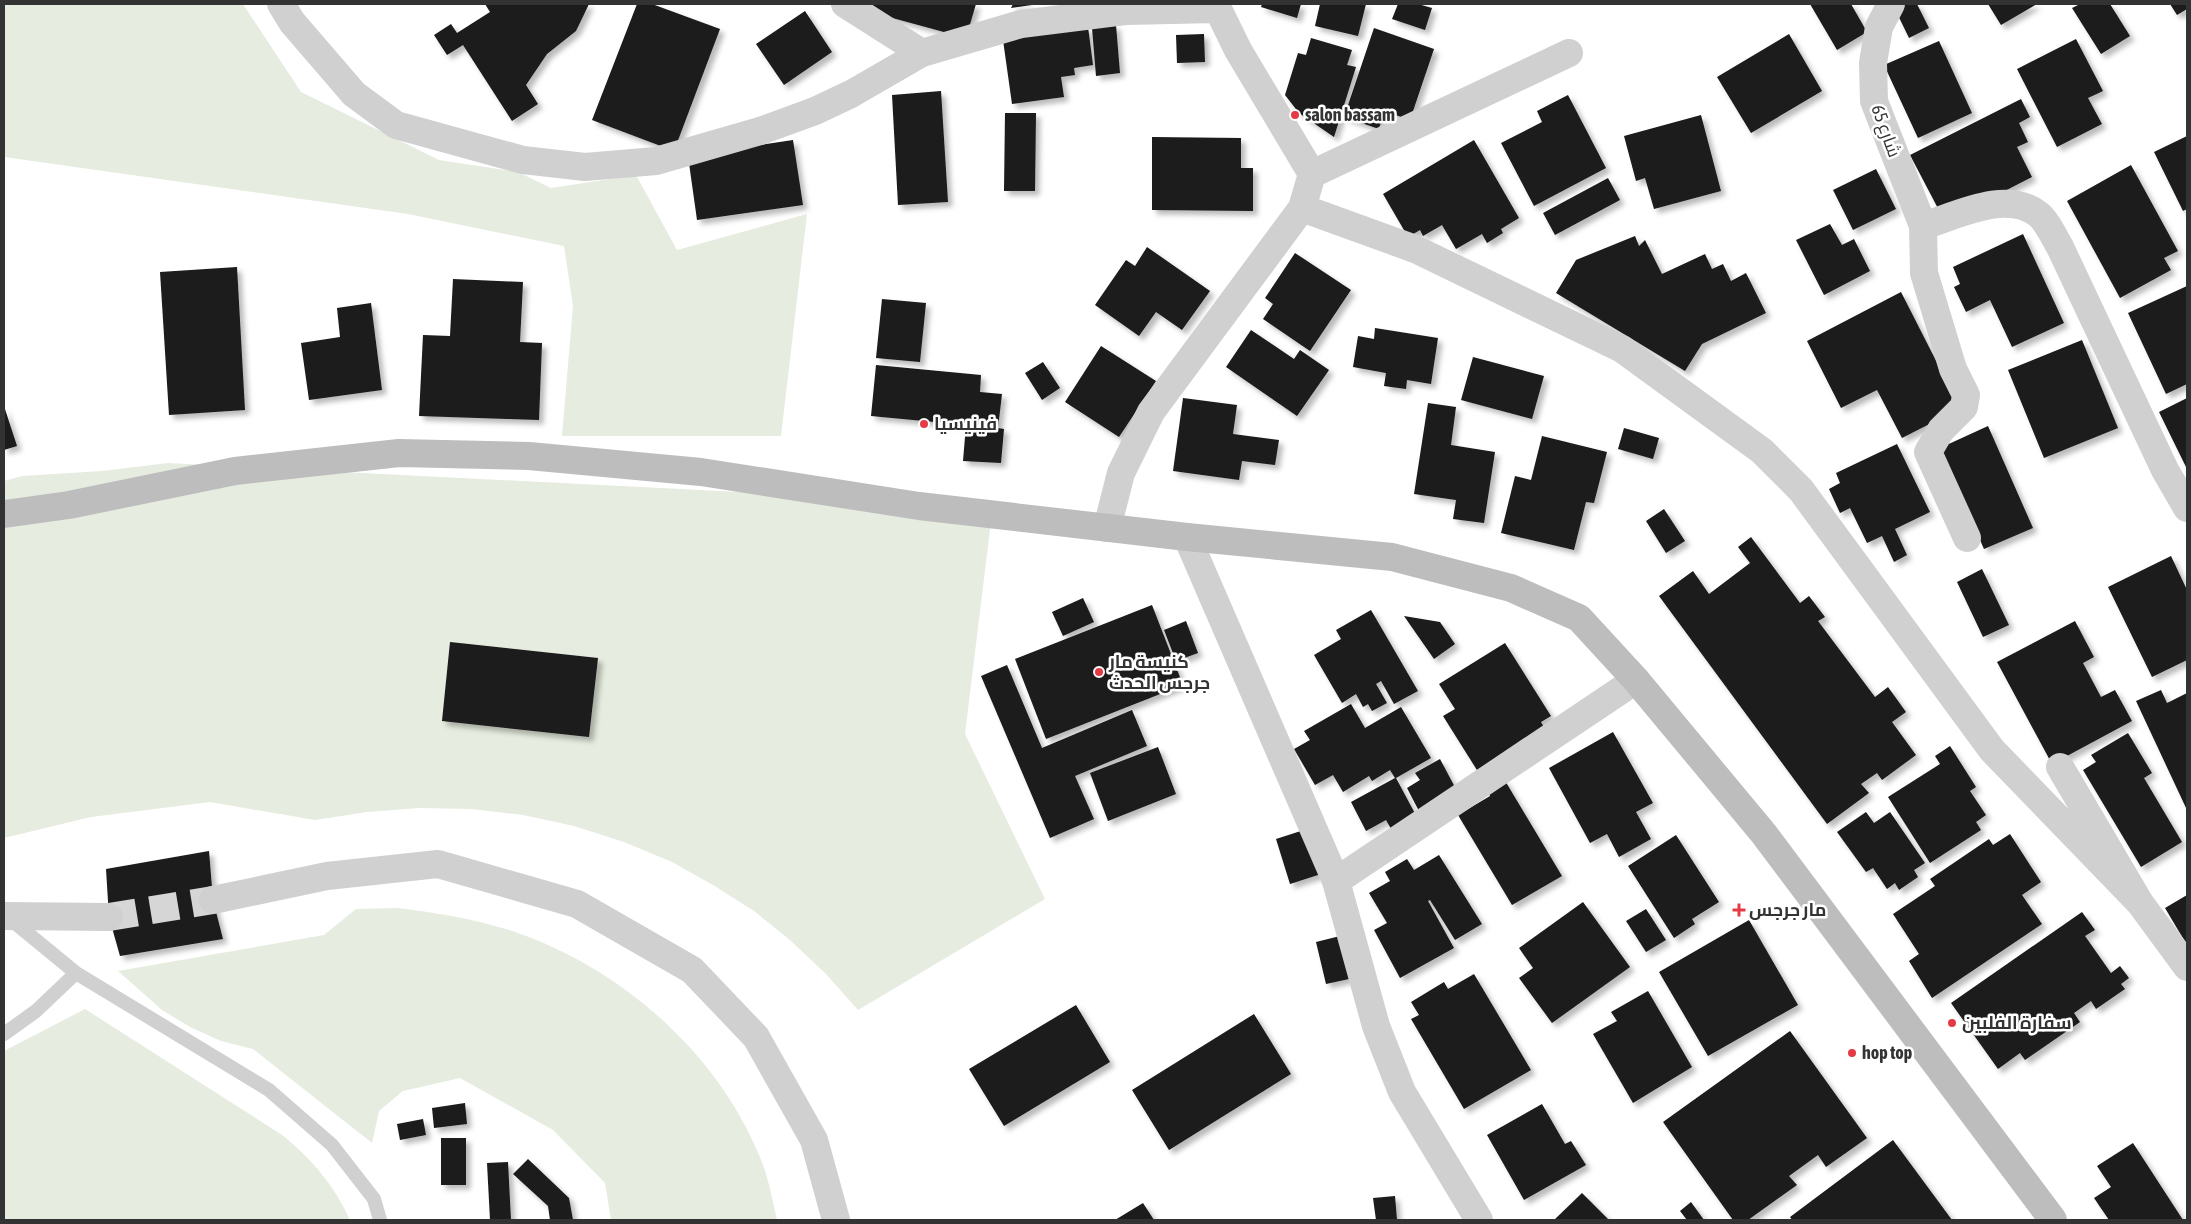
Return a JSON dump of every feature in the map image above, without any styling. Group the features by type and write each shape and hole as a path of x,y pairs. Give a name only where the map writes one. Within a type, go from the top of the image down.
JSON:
{"main road":[{"path":"4,514 69,505 235,471 399,454 529,456 701,472 919,506 1187,537 1392,557 1511,588 1579,618 1636,680 1764,834 2053,1220"}],"street":[{"path":"281,4 292,22 354,94 396,125 523,160 585,167 656,161 760,131 814,111 851,94 922,53 1021,24 1126,11 1221,7 1238,50 1312,174 1302,208 1151,412 1121,473 1107,528"},
{"path":"846,4 922,53"},
{"name":"شارع 65","path":"1890,4 1879,27 1873,63 1874,101 1923,226"},
{"path":"1312,174 1569,53"},
{"path":"1967,538 1928,452 1941,430 1964,406 1966,395 1953,370 1924,272 1923,226 1985,207 2012,203 2038,215 2060,247 2165,470 2187,508"},
{"path":"1302,208 1415,249 1622,349 1762,451 1800,490 1992,750 2140,903"},
{"path":"1187,537 1336,881 1376,1026 1402,1092 1479,1220"},
{"path":"1336,881 1636,680"},
{"path":"2060,767 2140,903 2187,968"},
{"path":"213,900 327,876 438,864 577,904 692,970 756,1037 814,1140 836,1220"},
{"path":"5,915 109,917"}],"lane":[{"path":"5,915 76,973 270,1090 332,1145 374,1200 380,1220"},
{"path":"4,1034 36,1011 76,973"}],"shaded area":[{"path":"4,4 243,4 301,92 439,160 518,172 551,188 636,175 677,250 807,214 781,436 562,436 573,306 564,246 408,214 4,157"},
{"path":"168,463 993,505 965,734 1045,899 858,1010 826,974 791,941 754,911 713,885 672,862 624,842 574,826 523,815 471,809 419,808 367,812 315,820 210,802 91,817 4,838 4,481 22,476 102,471"},
{"path":"397,908 442,914 486,923 515,932 554,948 591,967 627,991 660,1018 691,1048 718,1081 740,1117 762,1163 770,1187 777,1220 611,1220 605,1183 553,1130 460,1078 403,1091 379,1111 372,1143 253,1049 221,1041 190,1027 162,1010 118,971 324,935 356,909"},
{"path":"85,1009 282,1135 303,1153 321,1173 337,1195 350,1220 4,1220 4,1051"}],"building":[{"path":"485,4 589,4 576,31 547,54 526,85 538,104 512,121 463,45 447,55 434,35 451,24 457,33 490,12"},
{"path":"637,4 652,4 720,29 674,151 592,120"},
{"path":"865,4 976,4 966,38 863,10"},
{"path":"1013,4 1032,4 1032,5 1011,8"},
{"path":"1262,4 1301,4 1297,18 1261,7"},
{"path":"1320,4 1366,4 1358,36 1315,26"},
{"path":"1398,4 1418,4 1432,8 1425,30 1392,19"},
{"path":"1810,4 1851,4 1867,32 1837,50"},
{"path":"1900,4 1917,4 1929,28 1909,38 1894,7"},
{"path":"1988,4 2037,4 2001,25"},
{"path":"2080,4 2110,4 2130,36 2101,54 2072,8"},
{"path":"2170,4 2187,4 2187,9 2177,15"},
{"path":"805,11 832,52 784,85 756,44"},
{"path":"1116,25 1120,73 1096,76 1092,28"},
{"path":"1088,27 1093,65 1074,68 1075,75 1061,77 1064,97 1012,104 1003,40"},
{"path":"1374,28 1434,49 1410,120 1384,111 1379,129 1344,117"},
{"path":"1204,34 1205,62 1177,63 1176,35"},
{"path":"1789,34 1822,91 1751,133 1717,77"},
{"path":"1311,38 1352,50 1347,65 1356,67 1334,137 1299,113 1285,95 1298,53 1306,55"},
{"path":"2076,39 2103,91 2088,98 2102,124 2057,147 2017,69"},
{"path":"1939,41 1972,113 1918,138 1884,65"},
{"path":"941,91 948,202 898,205 892,95"},
{"path":"1568,95 1606,168 1534,206 1501,143 1542,122 1537,111"},
{"path":"2021,99 2030,117 2019,123 2028,142 2017,147 2032,177 1987,200 1942,216 1910,155"},
{"path":"1005,113 1036,113 1035,191 1004,191"},
{"path":"1701,115 1721,191 1654,209 1645,178 1636,181 1624,136"},
{"path":"2187,136 2187,209 2183,211 2154,152"},
{"path":"1152,137 1241,138 1241,168 1253,168 1253,211 1152,210"},
{"path":"793,140 803,205 697,220 688,156"},
{"path":"1474,140 1519,218 1501,229 1503,233 1487,243 1482,234 1456,249 1442,225 1423,236 1420,230 1408,237 1383,194"},
{"path":"2131,165 2178,251 2164,258 2171,270 2120,298 2067,201"},
{"path":"1876,169 1896,209 1853,230 1833,190"},
{"path":"1608,178 1620,200 1555,235 1543,213"},
{"path":"1830,224 1842,245 1854,239 1870,271 1824,295 1796,240"},
{"path":"2023,234 2064,323 2012,347 1990,300 1966,312 1954,287 1960,284 1953,267"},
{"path":"1635,236 1639,246 1645,240 1662,274 1705,254 1712,269 1723,264 1731,281 1746,273 1766,313 1702,344 1685,371 1556,293 1576,260"},
{"path":"1147,247 1210,291 1182,330 1156,312 1139,336 1095,305 1126,260 1135,266"},
{"path":"1295,253 1351,290 1310,351 1263,319 1273,304 1265,298"},
{"path":"237,267 245,410 169,415 160,272"},
{"path":"453,279 523,282 520,342 542,343 539,420 419,416 423,335 450,336"},
{"path":"2187,286 2187,384 2166,394 2128,313"},
{"path":"1901,292 1956,400 1953,412 1902,438 1877,390 1841,408 1807,341"},
{"path":"882,299 926,303 920,362 876,358"},
{"path":"371,303 382,390 309,400 301,343 340,337 337,308"},
{"path":"1375,328 1438,338 1431,384 1407,380 1406,389 1384,386 1386,373 1353,367 1358,336 1374,339"},
{"path":"1251,330 1294,359 1300,350 1329,370 1297,416 1226,367"},
{"path":"2082,340 2118,428 2044,458 2008,370"},
{"path":"1101,346 1156,381 1119,437 1065,402"},
{"path":"1473,357 1544,376 1532,419 1461,400"},
{"path":"1043,362 1060,388 1042,400 1025,373"},
{"path":"876,365 981,375 980,392 1002,394 998,428 1004,429 1001,463 963,461 966,425 871,416"},
{"path":"1183,398 1237,405 1233,434 1279,440 1275,465 1242,461 1239,480 1173,471"},
{"path":"2187,398 2187,469 2159,412"},
{"path":"1428,403 1456,407 1451,445 1495,452 1484,523 1453,519 1456,500 1414,494"},
{"path":"4,406 17,446 4,450"},
{"path":"1988,426 2033,528 1984,549 1940,448"},
{"path":"1624,428 1659,438 1653,459 1618,449"},
{"path":"1542,436 1607,452 1594,503 1586,502 1574,550 1501,533 1515,476 1531,480"},
{"path":"1897,444 1930,512 1895,529 1907,555 1894,562 1882,536 1867,543 1850,508 1840,513 1829,489 1840,483 1836,473"},
{"path":"1664,509 1685,541 1666,553 1646,521"},
{"path":"1751,537 1800,603 1809,596 1825,617 1818,621 1875,697 1888,687 1906,712 1892,722 1916,755 1882,780 1877,773 1861,784 1869,793 1827,824 1659,596 1693,571 1709,594 1750,563 1738,547"},
{"path":"2171,556 2187,590 2187,660 2152,677 2108,587"},
{"path":"1982,569 2009,625 1983,637 1957,582"},
{"path":"1083,598 1094,622 1063,636 1052,612"},
{"name":"كنيسة مار جرجس الحدث","path":"1152,605 1183,685 1046,739 1015,659"},
{"path":"1371,610 1418,691 1394,704 1381,681 1376,684 1387,703 1372,711 1368,704 1363,707 1356,694 1342,703 1314,655 1341,639 1336,630"},
{"path":"1404,616 1440,622 1455,644 1434,659"},
{"path":"1186,621 1198,653 1176,661 1164,630"},
{"path":"2075,621 2094,657 2083,663 2101,697 2115,690 2132,721 2052,764 1997,662"},
{"path":"450,642 598,658 589,737 442,721"},
{"path":"1505,643 1551,716 1541,722 1545,729 1482,778 1443,716 1455,709 1439,684"},
{"path":"1007,665 1042,748 1132,710 1147,746 1075,776 1094,819 1050,838 981,676"},
{"path":"2161,690 2167,703 2187,693 2187,810 2136,701"},
{"path":"1351,704 1365,728 1401,707 1431,758 1396,778 1419,821 1394,834 1386,820 1366,831 1351,802 1395,778 1390,770 1372,781 1369,776 1343,792 1333,775 1315,785 1294,749 1310,740 1304,731"},
{"path":"1613,732 1653,803 1636,812 1651,839 1619,857 1607,834 1590,843 1549,768"},
{"path":"2128,733 2152,773 2144,778 2182,842 2141,867 2083,770 2096,762 2091,755"},
{"path":"1950,746 1976,787 1970,791 1986,815 1976,822 1981,830 1930,863 1888,797 1940,764 1935,756"},
{"path":"1158,747 1176,794 1108,821 1090,773"},
{"path":"1440,759 1457,791 1419,811 1407,788 1420,780 1415,773"},
{"path":"1504,779 1562,876 1512,905 1458,815 1490,796 1487,789"},
{"path":"1866,812 1874,823 1890,812 1925,863 1914,870 1918,877 1899,890 1895,883 1887,889 1873,868 1866,872 1837,832"},
{"path":"1307,829 1321,874 1290,884 1276,839"},
{"path":"2010,834 2041,882 2022,895 2042,924 1932,998 1909,961 1919,954 1893,914 1935,886 1930,879 1989,839 1993,845"},
{"path":"1676,835 1719,902 1692,919 1695,924 1674,938 1628,866"},
{"path":"209,851 213,900 223,939 120,956 109,917 106,869"},
{"path":"1439,855 1482,924 1455,940 1430,900 1428,901 1454,948 1400,978 1374,930 1387,923 1369,893 1390,881 1385,872 1407,859 1414,870"},
{"path":"2187,895 2187,945 2165,908"},
{"path":"1583,902 1630,967 1552,1023 1519,978 1533,968 1519,948"},
{"path":"1646,909 1666,940 1646,952 1626,921"},
{"path":"2082,912 2095,930 2085,936 2111,973 2120,966 2129,978 2121,984 2125,989 2096,1009 2091,1001 2074,1013 2080,1022 2025,1060 2020,1053 1998,1069 1951,1003"},
{"path":"1749,920 1798,1005 1708,1056 1659,972"},
{"path":"1340,936 1349,979 1326,984 1316,942"},
{"path":"1474,974 1531,1070 1464,1109 1411,1019 1419,1015 1411,1002 1444,982 1448,989"},
{"path":"1648,991 1692,1067 1633,1103 1593,1034 1617,1021 1611,1012"},
{"path":"1076,1005 1110,1062 1004,1126 969,1069"},
{"path":"1254,1014 1291,1074 1169,1150 1132,1090"},
{"path":"1790,1031 1867,1138 1826,1167 1818,1155 1789,1176 1797,1185 1748,1220 1733,1220 1663,1122"},
{"path":"465,1103 467,1124 434,1128 432,1108"},
{"path":"1542,1104 1565,1144 1571,1141 1586,1165 1524,1200 1487,1135"},
{"path":"423,1119 426,1135 400,1140 397,1124"},
{"path":"441,1138 466,1138 466,1185 441,1185"},
{"path":"1893,1140 1952,1220 1792,1220 1790,1217"},
{"path":"2133,1143 2183,1220 2109,1220 2094,1198 2111,1187 2097,1166"},
{"path":"528,1159 569,1198 573,1220 550,1220 548,1206 513,1174"},
{"path":"508,1162 511,1220 490,1220 487,1163"},
{"path":"1582,1193 1609,1220 1554,1220"},
{"path":"1395,1196 1397,1220 1376,1220 1373,1198"},
{"path":"1691,1202 1704,1220 1687,1220 1680,1211"},
{"path":"1143,1203 1154,1220 1115,1220"}],"tunnel":[{"path":"109,917 213,900"}],"place":[{"name":"salon bassam","path":"1295,115"},
{"name":"فينيسيا","path":"924,424"},
{"name":"كنيسة مار جرجس الحدث","path":"1099,672"},
{"name":"مار جرجس","path":"1739,910"},
{"name":"سفارة الفلبين","path":"1952,1023"},
{"name":"hop top","path":"1852,1053"}]}
